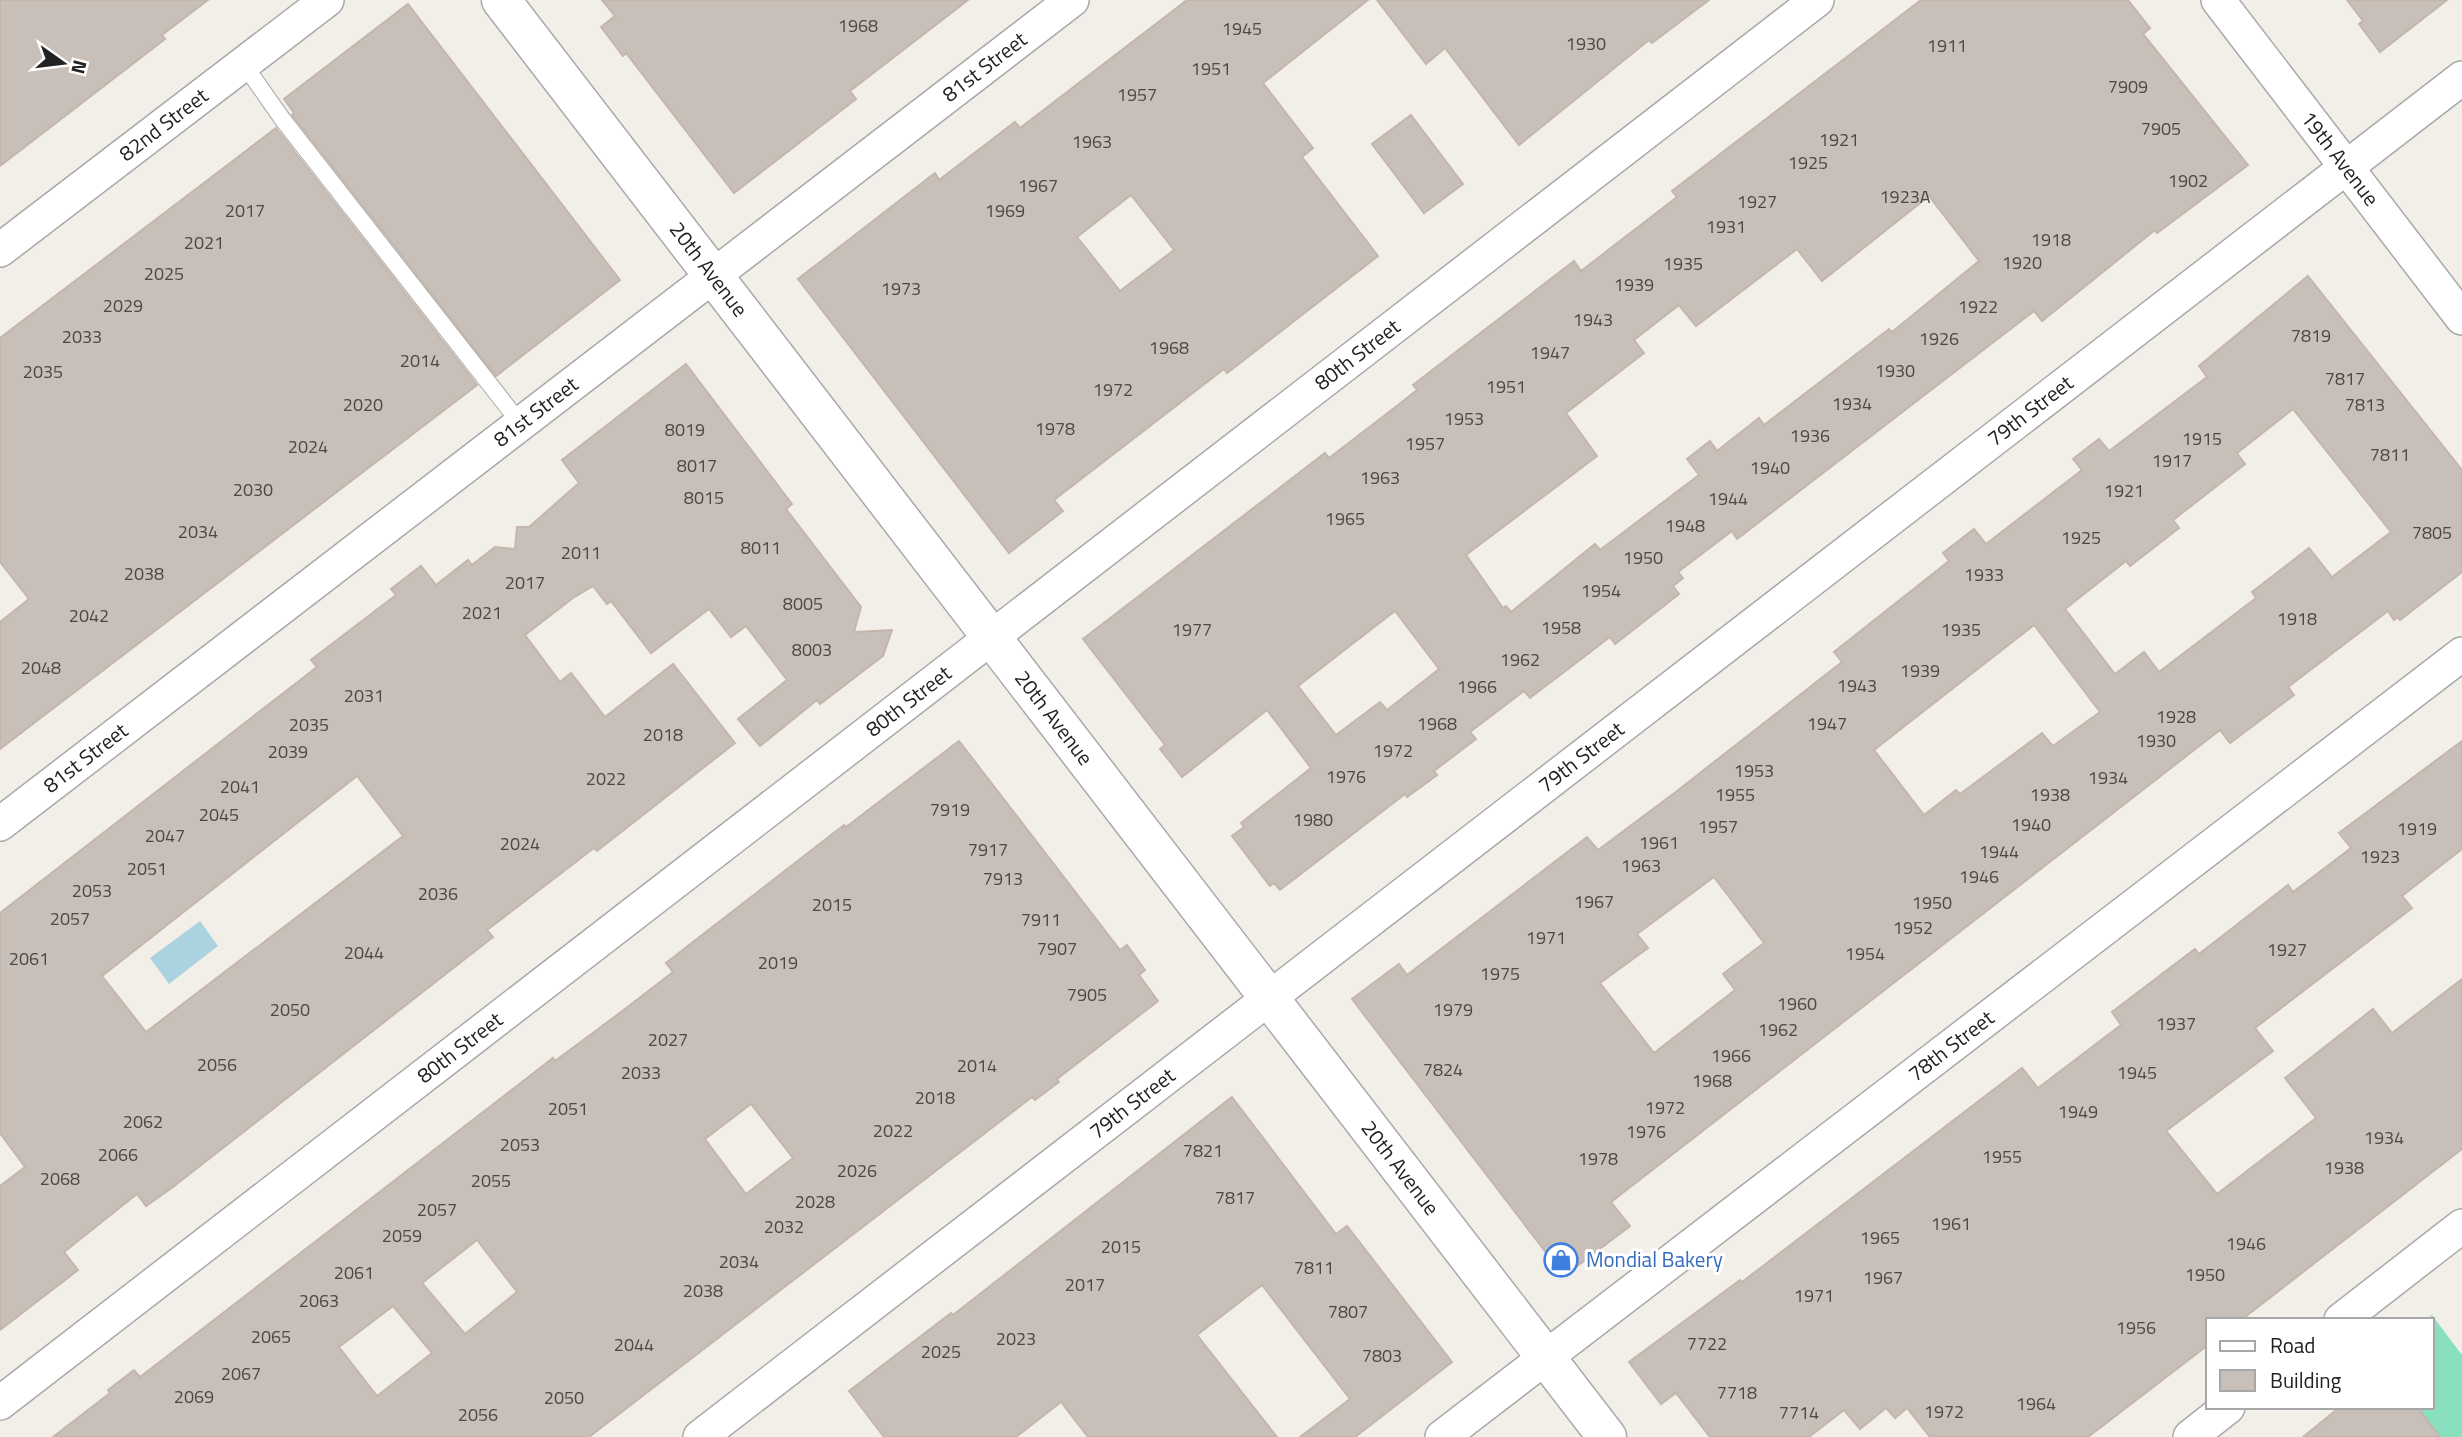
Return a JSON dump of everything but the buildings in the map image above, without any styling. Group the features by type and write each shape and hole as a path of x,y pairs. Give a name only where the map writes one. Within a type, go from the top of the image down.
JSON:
{"street":[{"name":"82nd Street","path":"0,250 327,0"},
{"name":"20th Avenue","path":"500,0 1272,998 1606,1437"},
{"name":"81st Street","path":"0,824 1073,0"},
{"name":"80th Street","path":"0,1403 1817,0"},
{"name":"19th Avenue","path":"2218,0 2462,318"},
{"name":"79th Street","path":"700,1437 2462,78"},
{"name":"78th Street","path":"1442,1437 2462,654"},
{"path":"2344,1318 2462,1226"},
{"path":"2190,1437 2225,1409"}],"lane":[{"path":"243,63 283,120 520,423"}],"green space":[{"path":"2432,1315 2462,1355 2462,1437 2440,1437 2419,1409 2434,1409 2434,1318 2428,1318"}],"water":[{"path":"200,921 218,946 169,984 150,958"}],"place":[{"name":"Mondial Bakery","path":"1561,1260"}]}
